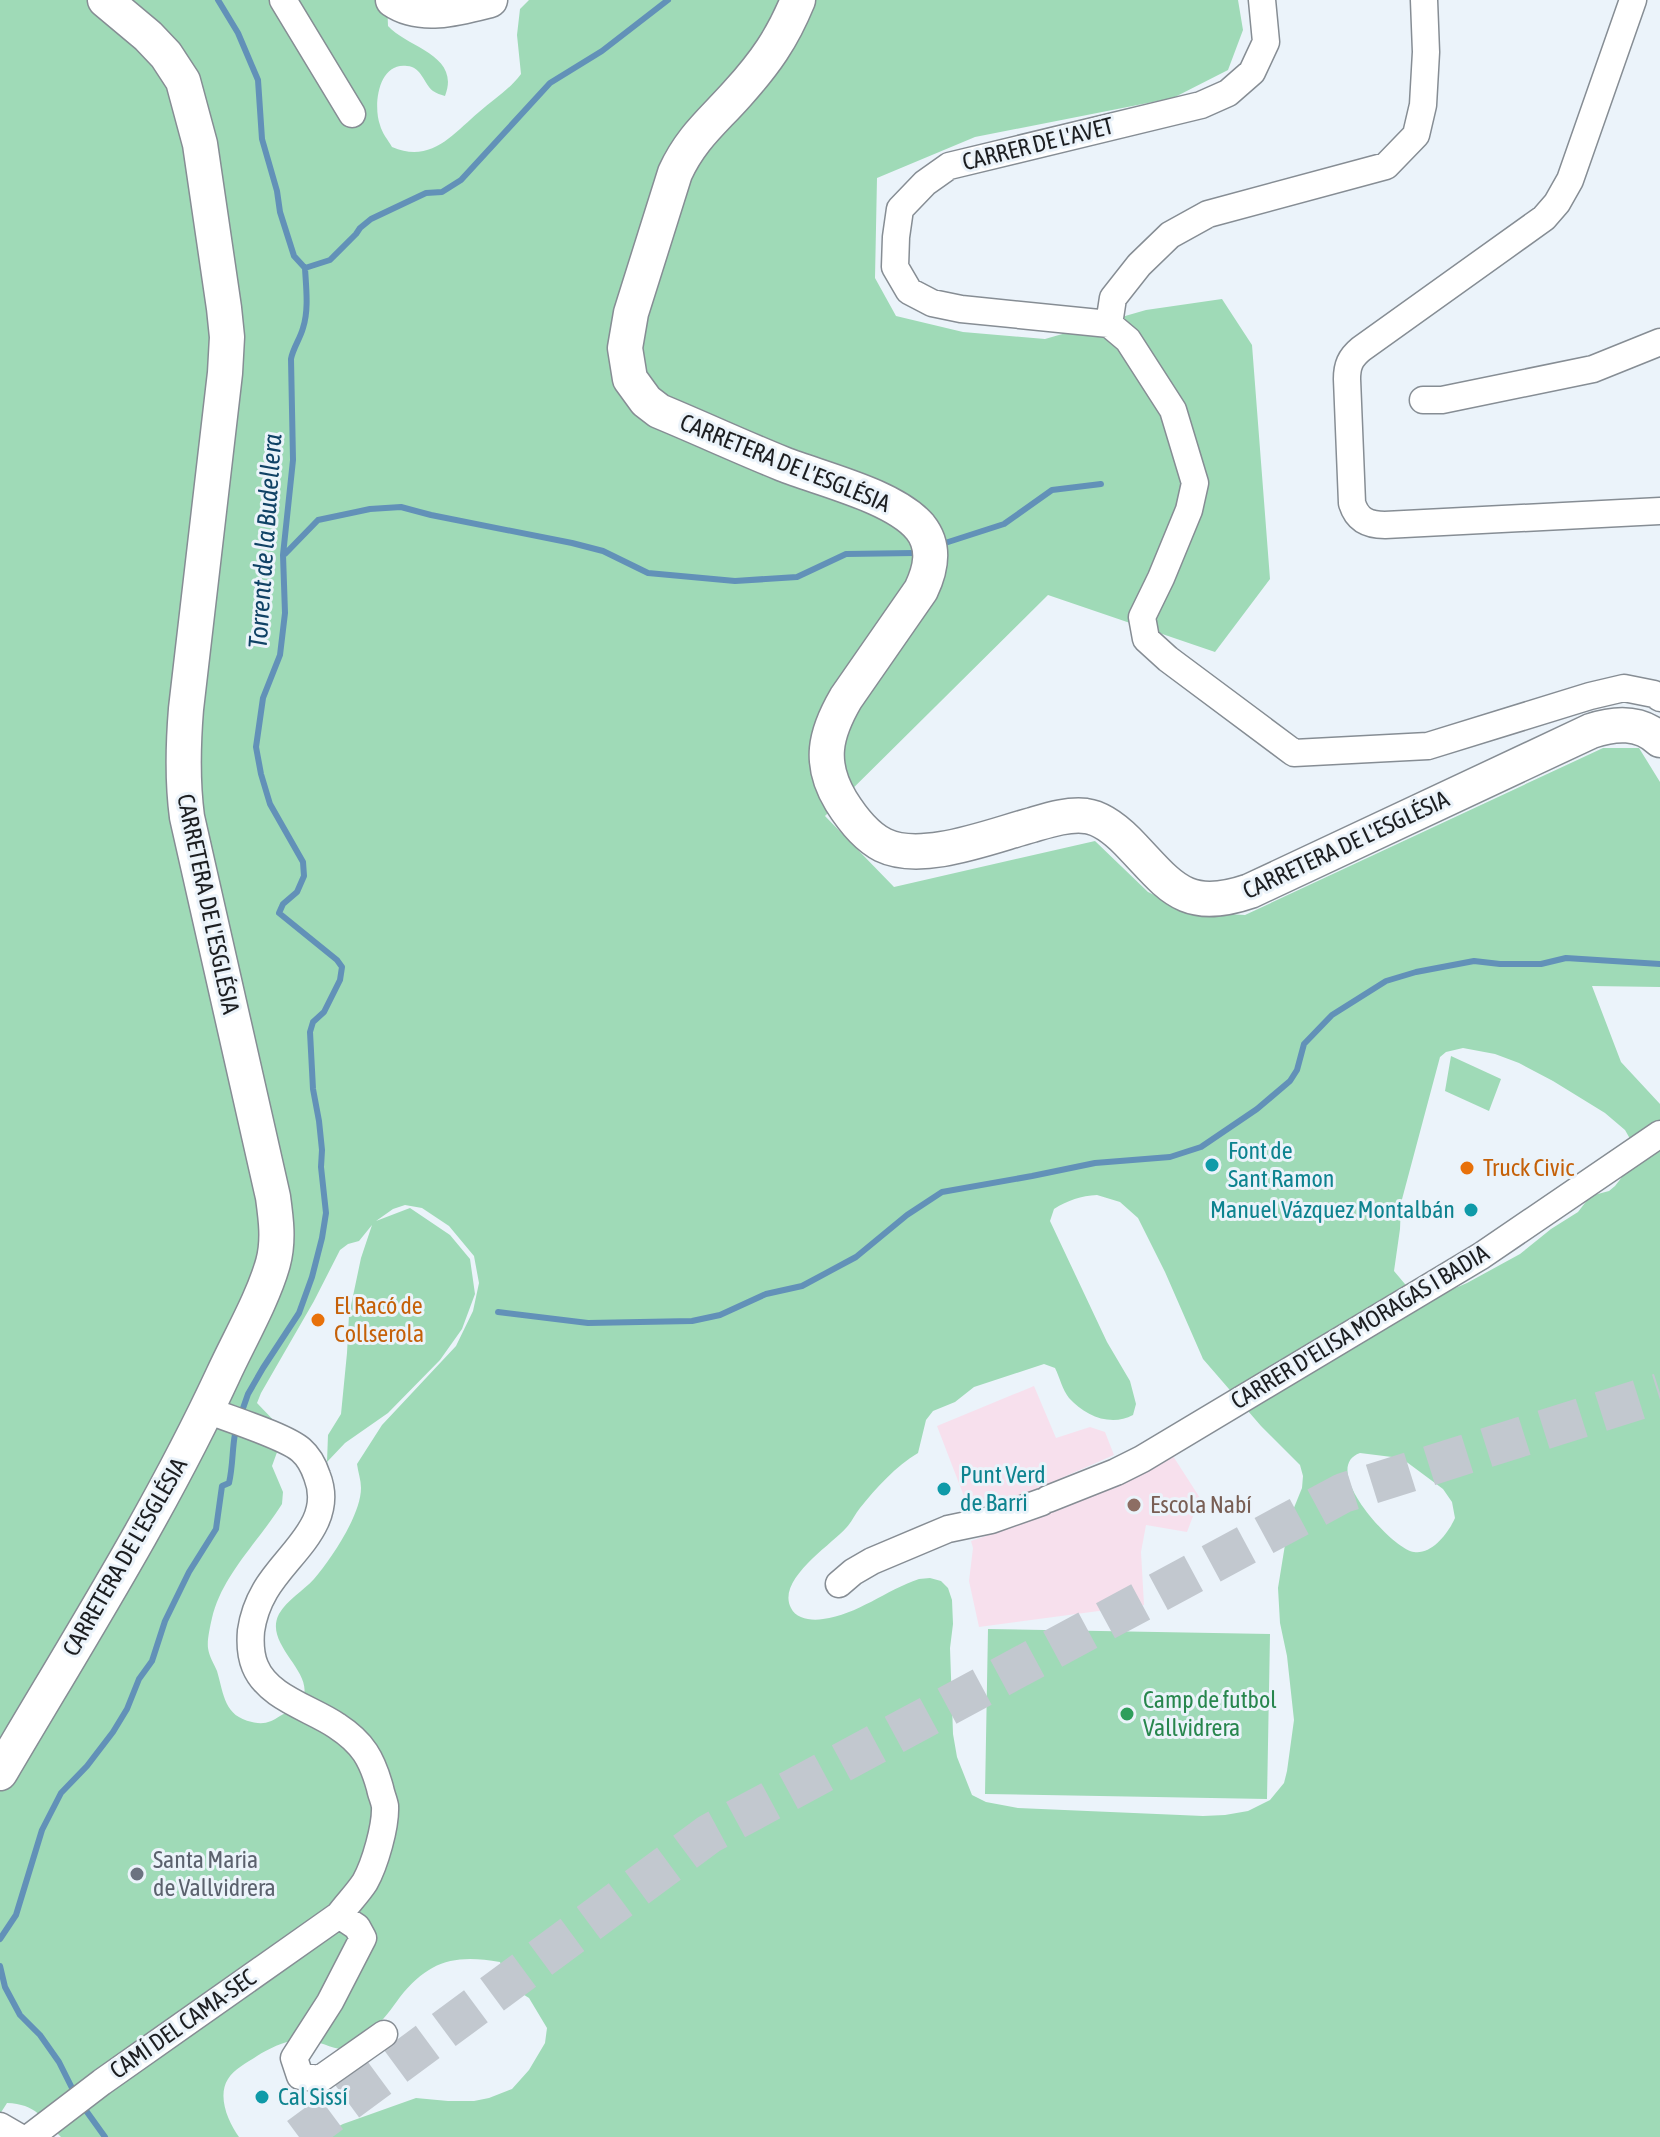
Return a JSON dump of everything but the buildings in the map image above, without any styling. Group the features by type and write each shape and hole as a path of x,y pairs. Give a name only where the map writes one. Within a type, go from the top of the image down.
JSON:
{"main road":[{"name":"CARRETERA DE L'ESGLÉSIA","path":"0,1773 155,1508 207,1410 268,1278 277,1244 273,1197 187,817 183,784 186,709 225,373 227,337 224,308 200,144 183,81 166,55 148,36 105,0"},
{"path":"393,0 410,8 436,10 490,0"},
{"name":"CARRETERA DE L'ESGLÉSIA","path":"798,0 784,32 763,62 685,152 675,173 631,313 625,348 630,379 646,401 659,411 785,465 887,504 913,521 924,534 931,555 927,577 846,698 836,716 827,748 826,763 836,791 851,816 872,838 896,850 916,852 966,843 1063,817 1086,816 1103,822 1120,834 1179,893 1196,899 1215,900 1250,891 1600,728 1635,726 1660,740"}],"street":[{"path":"283,0 352,114"},
{"name":"CARRER DE L'AVET","path":"1109,324 961,309 932,303 909,291 895,267 900,209 925,183 949,166 1201,105 1228,93 1252,72 1266,42 1262,0"},
{"path":"1424,0 1426,52 1423,105 1416,135 1386,166 1208,214 1170,235 1139,265 1113,298 1109,324 1128,340 1173,410 1195,483 1189,510 1142,617 1146,639 1168,659 1294,753 1428,746 1624,688 1660,698"},
{"path":"1633,0 1570,180 1557,203 1544,218 1352,358 1347,379 1352,503 1359,517 1376,525 1660,511"},
{"path":"1423,400 1442,400 1593,369 1660,342"},
{"name":"CARRER D'ELISA MORAGAS I BADIA","path":"839,1584 872,1561 942,1540 1045,1501 1142,1459 1481,1256 1660,1134"},
{"name":"CAMÍ DEL CAMA-SEC","path":"30,2137 102,2082 339,1915 365,1881 379,1846 385,1806 374,1765 358,1742 337,1725 272,1687 255,1668 250,1646 252,1624 266,1588 317,1520 322,1500 319,1479 301,1449 207,1410"},
{"path":"339,1915 357,1927 363,1938 330,2002 294,2058 300,2076 320,2079 384,2034"},
{"path":"0,2126 19,2137"}],"shaded area":[{"name":"Escola Nabí","path":"1034,1386 1056,1438 1090,1427 1105,1432 1114,1455 1043,1486 1054,1512 1112,1488 1173,1456 1200,1498 1187,1532 1146,1525 1141,1552 1144,1605 979,1627 969,1581 971,1541 1047,1515 1036,1489 970,1512 937,1426"}],"green space":[{"path":"0,0 387,0 388,26 430,54 446,71 448,82 445,96 433,91 419,72 407,66 390,71 380,87 377,107 384,134 392,147 418,152 450,137 521,74 517,35 520,9 529,0 1238,0 1243,30 1228,70 1173,98 975,137 877,178 875,278 896,316 963,332 1045,339 1146,310 1222,299 1252,345 1270,579 1215,652 1048,595 825,816 894,887 1095,841 1148,892 1189,912 1245,915 1603,748 1639,748 1660,782 1660,987 1592,986 1621,1062 1660,1104 1660,2137 317,2137 343,2124 416,2098 474,2101 489,2098 512,2089 529,2070 545,2043 547,2028 529,1998 507,1984 500,1962 469,1959 444,1963 421,1975 384,2019 368,2033 340,2049 310,2040 297,2040 266,2051 237,2069 225,2086 224,2101 228,2117 239,2137 61,2137 38,2113 25,2106 7,2103 0,2114","holes":["1463,1048 1495,1054 1519,1063 1605,1113 1625,1130 1633,1144 1629,1168 1609,1191 1588,1199 1578,1212 1520,1254 1430,1299 1415,1296 1394,1271 1401,1203 1440,1057 1446,1052","1097,1195 1120,1202 1138,1218 1203,1359 1261,1426 1300,1465 1302,1488 1289,1520 1278,1588 1294,1720 1287,1771 1284,1783 1270,1800 1248,1811 1203,1816 1018,1808 986,1802 972,1795 957,1757 953,1734 950,1648 952,1600 948,1588 941,1581 919,1579 836,1617 814,1620 797,1615 791,1608 788,1597 798,1575 846,1528 887,1478 918,1453 926,1420 933,1411 955,1402 974,1387 1044,1364 1055,1368 1069,1398 1083,1410 1107,1420 1133,1415 1136,1404 1130,1381 1107,1342 1050,1221 1054,1209 1080,1197","405,1205 422,1208 449,1226 474,1256 479,1283 473,1311 456,1346 382,1425 357,1464 360,1499 351,1523 321,1570 279,1614 276,1626 278,1637 303,1682 304,1692 300,1703 270,1721 252,1722 230,1710 208,1645 212,1618 224,1587 282,1504 283,1492 272,1466 280,1444 280,1427 257,1403 261,1393 340,1250 359,1241 372,1225 361,1258 349,1315 341,1414 328,1435 327,1462 345,1443 388,1413 440,1360 462,1329 475,1294 470,1259 450,1235 410,1208 376,1221","1360,1453 1400,1458 1408,1463 1443,1489 1452,1502 1455,1518 1449,1530 1427,1550 1414,1552 1404,1548 1363,1507 1348,1475 1349,1461"]},
{"path":"1451,1056 1501,1079 1489,1111 1445,1091"},
{"name":"Camp de futbol Vallvidrera","path":"988,1629 1270,1634 1267,1799 985,1794"}],"waterway":[{"name":"Torrent de la Budellera","path":"218,0 238,33 258,80 262,139 294,256 305,268 307,306 302,332 291,359 293,460 283,555 285,613 280,655 263,698 256,747 270,804 303,862 304,876 297,892 283,904 279,913 342,967 340,980 310,1032 326,1213 322,1238 299,1313 248,1394 241,1414"},
{"path":"305,268 330,260 371,219 426,193 442,192 461,180 550,83 602,51 668,0"},
{"path":"942,544 1004,524 1052,490 1101,484"},
{"path":"285,554 318,520 370,509 401,507 603,551 648,573 735,581 797,577 846,554 914,553"},
{"path":"498,1312 588,1323 692,1321 720,1315 766,1294 802,1286 856,1257 907,1215 942,1192 1095,1163 1170,1157 1201,1147 1257,1109 1290,1081 1297,1070 1304,1044 1332,1015 1386,981 1474,961 1541,964 1566,958 1660,964"},
{"name":"Torrent de la Budellera","path":"0,1939 16,1915 42,1830 61,1793 87,1766 127,1709 139,1679 152,1661 165,1621 189,1572 216,1529 222,1486 229,1483 235,1434"},
{"name":"Torrent de la Budellera","path":"0,1966 5,1987 20,2015 40,2035 59,2062 76,2096"},
{"name":"Torrent de la Budellera","path":"82,2105 105,2137"}],"tunnel":[{"path":"299,2137 709,1834 1343,1493 1660,1393"}],"place":[{"name":"Font de Sant Ramon","path":"1212,1165"},
{"name":"Truck Civic","path":"1467,1168"},
{"name":"Manuel Vázquez Montalbán","path":"1471,1210"},
{"name":"El Racó de Collserola","path":"318,1320"},
{"name":"Punt Verd de Barri","path":"944,1489"},
{"name":"Escola Nabí","path":"1134,1505"},
{"name":"Camp de futbol Vallvidrera","path":"1127,1714"},
{"name":"Santa Maria de Vallvidrera","path":"137,1874"},
{"name":"Cal Sissí","path":"262,2097"}]}
